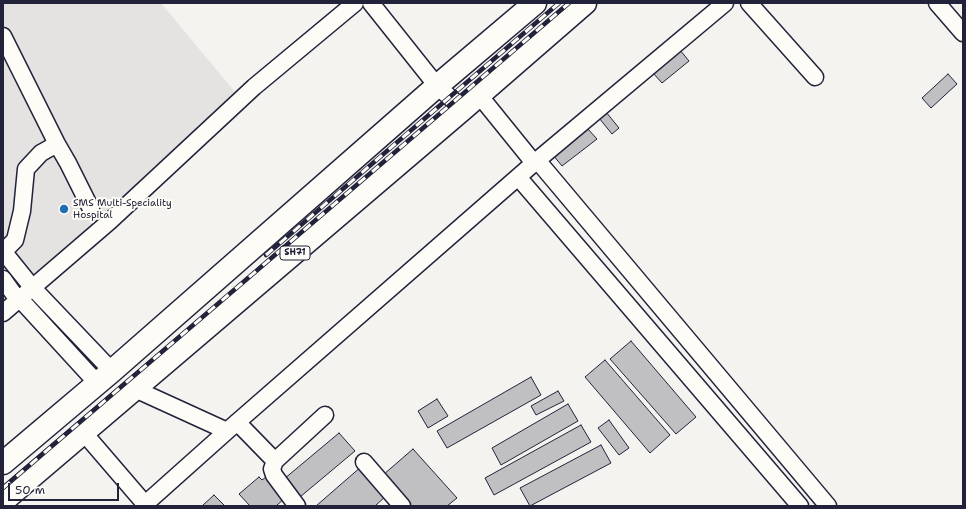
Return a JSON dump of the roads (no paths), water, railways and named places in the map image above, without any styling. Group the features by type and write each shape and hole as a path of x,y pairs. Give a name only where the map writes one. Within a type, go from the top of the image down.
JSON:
{"main road":[{"path":"3,462 104,377 437,86 535,3"},
{"name":"SH71","path":"3,501 463,110 585,3"}],"street":[{"path":"3,313 110,221 254,87 356,3"},
{"path":"371,3 437,86 463,110"},
{"path":"84,433 144,505 232,426 535,162 726,3"},
{"path":"749,3 815,77"},
{"path":"937,3 963,34"},
{"path":"3,36 91,209"},
{"path":"479,95 828,506"},
{"path":"57,144 41,153 26,169 22,211 15,240 3,251 104,377"},
{"path":"518,177 800,506"},
{"path":"3,279 19,299 104,377"},
{"path":"135,389 232,426 275,461"},
{"path":"297,506 274,475 272,468 275,461 325,415"},
{"path":"364,462 402,506"}],"railway":[{"path":"266,255 559,3"},
{"path":"3,488 569,3"}],"place":[{"name":"SMS Multi-Speciality Hospital","path":"64,209"}]}
